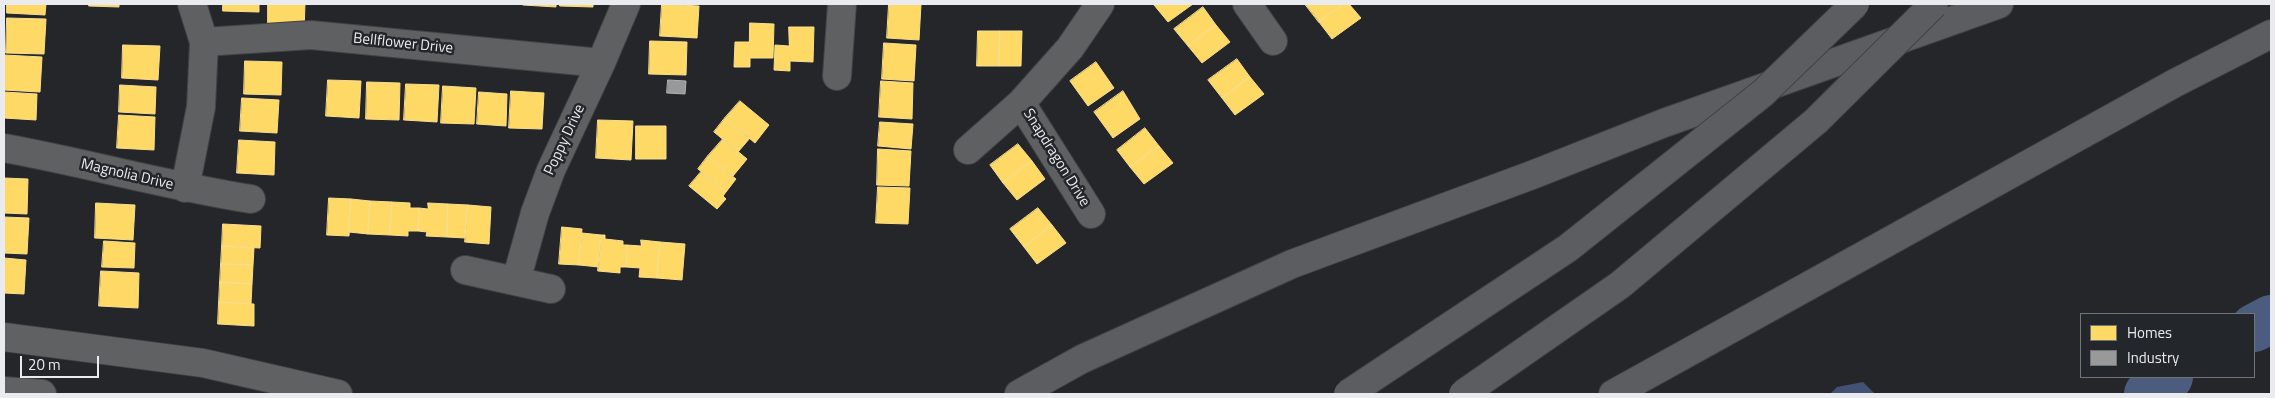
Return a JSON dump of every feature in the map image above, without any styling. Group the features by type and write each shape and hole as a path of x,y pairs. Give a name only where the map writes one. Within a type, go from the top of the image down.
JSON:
{"highway":[{"path":"1348,394 1568,248 1762,93 1855,4"},
{"path":"1463,394 1620,285 1816,121 1934,4"},
{"path":"1019,394 1082,359 1292,264 1532,175 1664,123 1999,4"},
{"path":"1613,394 2175,83 2271,34"}],"main road":[{"path":"4,337 204,363 338,394"},
{"path":"4,390 42,394"}],"street":[{"path":"185,188 201,107 204,42 192,4"},
{"name":"Poppy Drive","path":"516,282 532,222 551,170 601,63 626,4"},
{"path":"838,76 842,4"},
{"name":"Snapdragon Drive","path":"968,150 1021,103 1070,48 1100,4"},
{"path":"1249,4 1272,41"},
{"name":"Bellflower Drive","path":"204,42 311,35 601,63"},
{"name":"Snapdragon Drive","path":"1021,103 1091,214"},
{"name":"Magnolia Drive","path":"4,148 185,188 251,199"},
{"path":"465,270 551,289"}],"shaded area":[{"path":"1863,382 1875,394 1830,394 1837,387"}],"building: Homes":[{"path":"7,4 46,4 45,15 7,13"},
{"path":"89,4 119,4 119,7 89,6"},
{"path":"223,4 259,4 259,12 223,11"},
{"path":"268,4 305,4 304,31 268,31"},
{"path":"556,4 556,7 523,5"},
{"path":"560,4 593,4 593,7 560,6"},
{"path":"662,4 699,6 697,38 660,36"},
{"path":"889,4 921,4 919,40 887,38"},
{"path":"1193,4 1168,22 1154,5"},
{"path":"1305,4 1343,4 1319,22"},
{"path":"1343,4 1349,4 1361,18 1332,39 1319,22"},
{"path":"1203,7 1216,25 1188,46 1174,29"},
{"path":"7,18 46,19 44,54 6,53"},
{"path":"750,23 774,24 773,58 750,58 750,67 734,67 735,42 749,42"},
{"path":"1216,25 1230,42 1202,63 1188,46"},
{"path":"789,27 814,27 813,62 790,61 790,71 774,70 775,45 789,46"},
{"path":"978,31 1000,31 999,66 977,66"},
{"path":"1000,31 1022,31 1021,66 999,66"},
{"path":"650,41 687,42 686,75 649,74"},
{"path":"884,43 916,45 914,81 882,79"},
{"path":"123,45 160,46 158,80 122,78"},
{"path":"4,55 42,57 40,92 4,90"},
{"path":"1237,59 1250,77 1222,98 1208,80"},
{"path":"245,61 282,62 281,95 244,94"},
{"path":"1096,62 1114,88 1088,106 1070,81"},
{"path":"1250,77 1264,94 1235,115 1222,98"},
{"path":"328,80 361,81 359,118 326,116"},
{"path":"881,81 913,83 912,119 879,117"},
{"path":"367,82 400,83 399,120 366,119"},
{"path":"406,84 439,85 437,122 404,120"},
{"path":"120,85 156,87 155,114 119,112"},
{"path":"443,86 476,88 474,124 441,123"},
{"path":"511,91 544,93 542,129 509,128"},
{"path":"1123,91 1140,119 1113,138 1094,112"},
{"path":"4,92 37,94 36,120 4,118"},
{"path":"479,92 507,94 506,126 477,124"},
{"path":"242,98 279,100 277,133 240,131"},
{"path":"740,101 769,125 755,143 725,118"},
{"path":"119,115 155,117 154,150 117,148"},
{"path":"725,118 750,138 738,152 714,132"},
{"path":"598,120 633,121 631,160 596,158"},
{"path":"880,122 913,124 911,149 878,146"},
{"path":"636,126 666,126 666,159 636,159"},
{"path":"1145,128 1159,146 1130,167 1117,150"},
{"path":"723,139 747,159 733,176 708,156"},
{"path":"239,140 275,142 274,175 237,173"},
{"path":"1018,144 1032,161 1003,183 990,165"},
{"path":"1159,146 1173,163 1144,184 1130,167"},
{"path":"878,149 911,151 909,186 877,185"},
{"path":"708,156 736,179 726,192 698,169"},
{"path":"1032,161 1045,179 1017,200 1003,183"},
{"path":"701,172 726,192 723,196 726,199 717,209 689,186"},
{"path":"4,178 28,179 27,214 4,213"},
{"path":"878,187 910,188 908,224 876,223"},
{"path":"329,198 351,199 349,236 327,235"},
{"path":"351,199 370,201 368,234 349,232"},
{"path":"370,201 392,202 390,235 368,234"},
{"path":"392,202 410,203 410,208 419,208 418,231 408,231 408,236 390,235"},
{"path":"96,203 135,205 133,240 95,238"},
{"path":"428,203 448,204 447,237 426,236 427,232 418,231 419,208 428,209"},
{"path":"448,204 468,205 465,238 447,237"},
{"path":"468,205 491,207 489,244 465,242"},
{"path":"1038,208 1052,225 1024,247 1010,229"},
{"path":"4,217 29,218 27,254 4,253"},
{"path":"223,224 261,226 260,248 222,246"},
{"path":"1052,225 1066,243 1037,264 1024,247"},
{"path":"562,227 582,229 579,265 559,264"},
{"path":"582,233 601,235 599,267 579,265"},
{"path":"601,235 605,235 605,239 623,241 623,245 627,245 626,267 620,267 620,273 598,271"},
{"path":"641,240 660,242 657,278 639,277 640,268 626,267 627,245 641,246"},
{"path":"104,241 135,243 134,268 102,267"},
{"path":"660,242 685,244 682,280 657,278"},
{"path":"222,246 254,248 253,265 221,264"},
{"path":"4,258 26,260 24,294 4,293"},
{"path":"221,264 253,265 252,284 220,282"},
{"path":"101,271 139,273 138,308 99,306"},
{"path":"220,282 252,284 251,304 219,302"},
{"path":"219,302 254,304 254,326 218,324"}],"building: Industry":[{"path":"668,80 686,81 685,94 667,93"}],"waterway":[{"path":"2255,327 2271,319"},
{"path":"2148,394 2168,378"}]}
